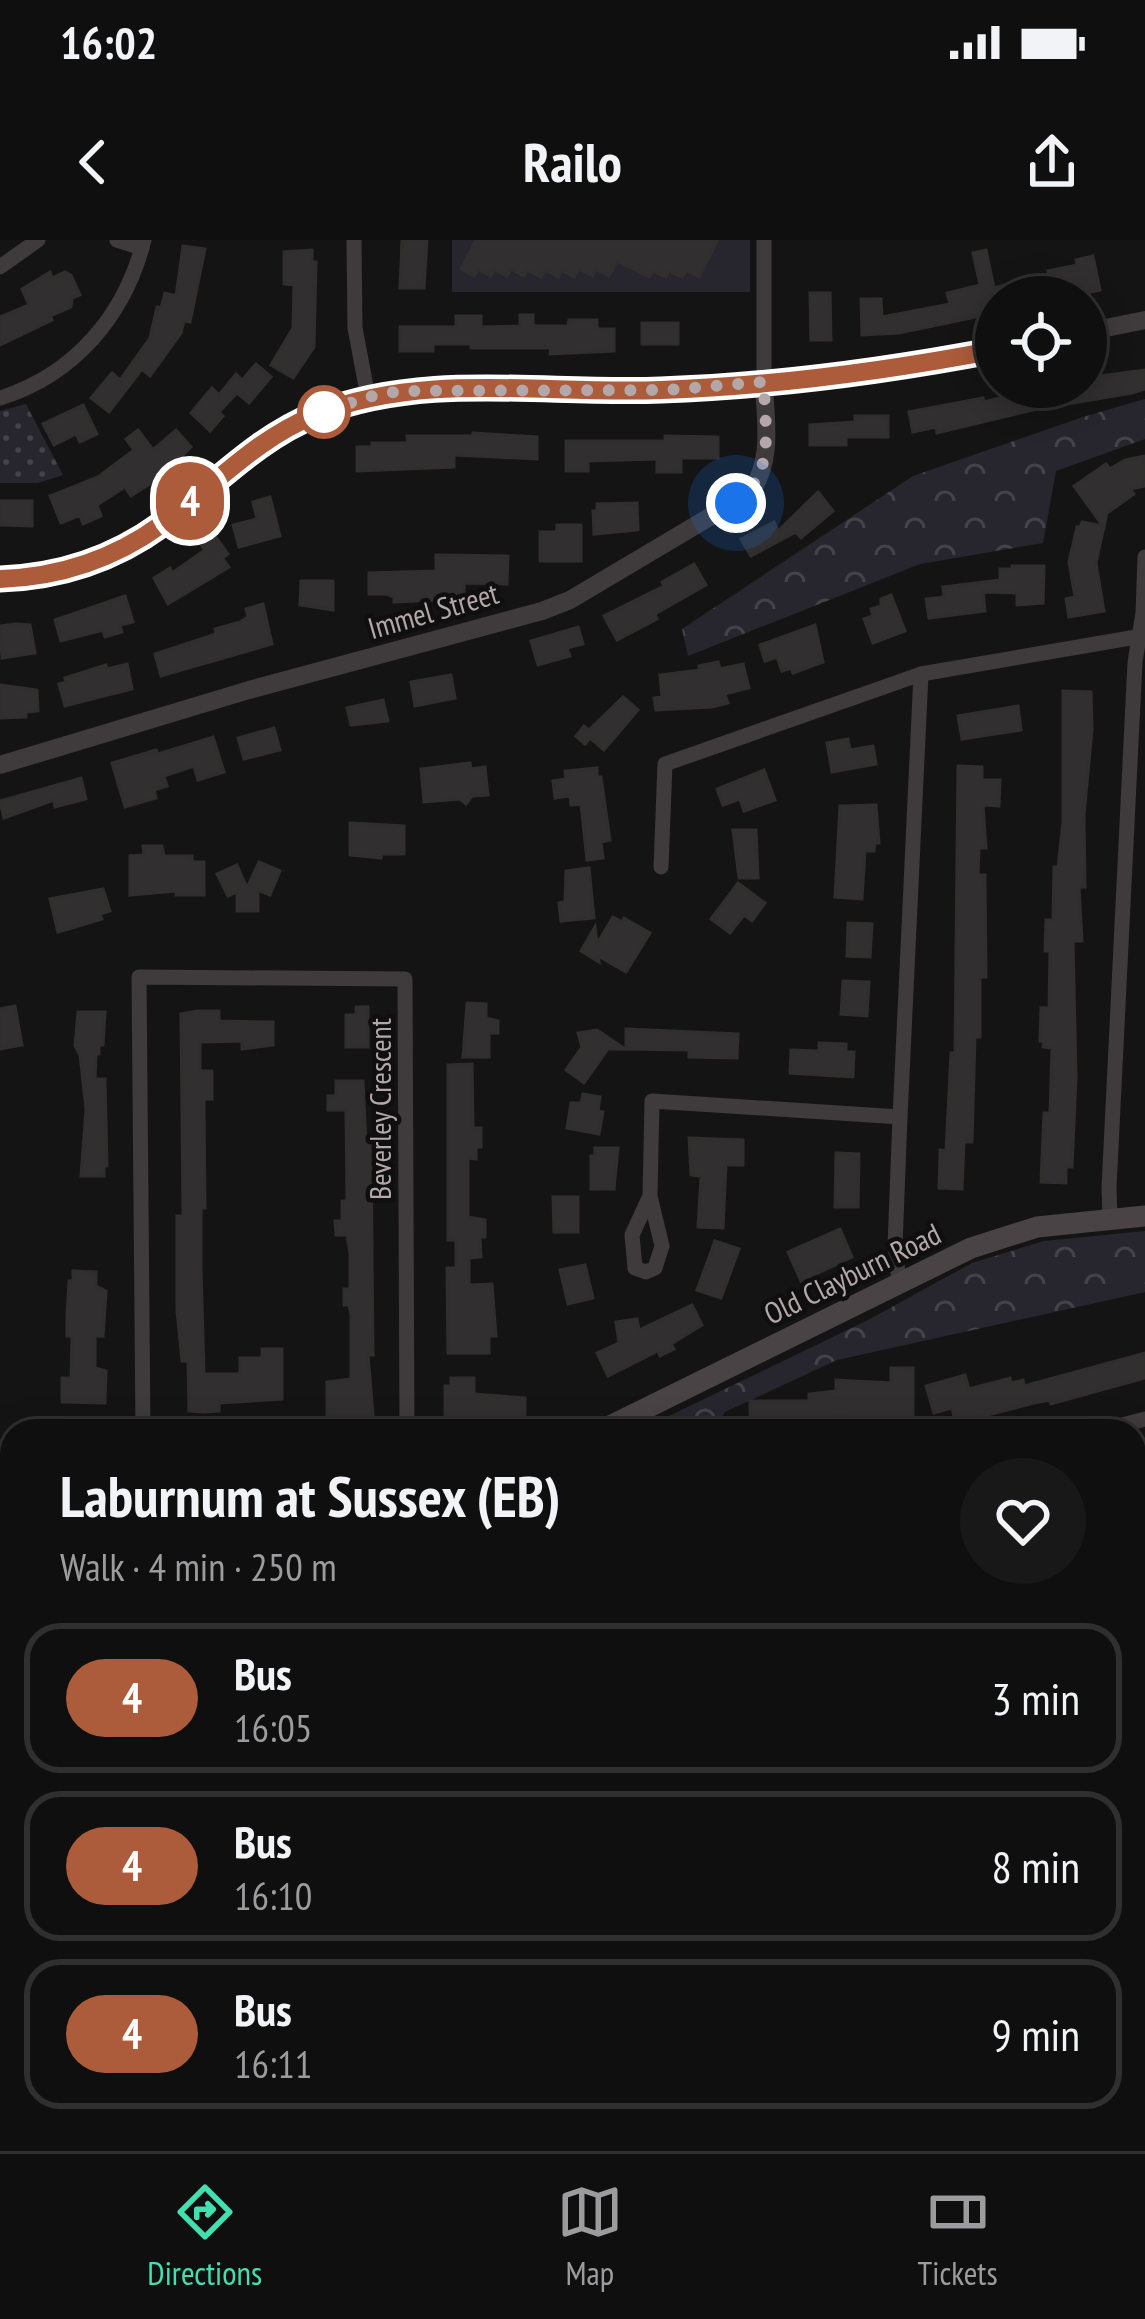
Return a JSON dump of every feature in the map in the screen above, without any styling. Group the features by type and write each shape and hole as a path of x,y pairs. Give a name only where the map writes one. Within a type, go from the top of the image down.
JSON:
{"main road":[{"name":"Old Clayburn Road","path":"624,1419 899,1282 1003,1236 1037,1227 1145,1216"}],"street":[{"path":"0,267 21,245 38,240"},
{"path":"0,398 27,390 68,366 83,351 122,298 143,244 117,240"},
{"path":"354,240 355,328 368,397"},
{"path":"764,240 764,382"},
{"path":"1107,328 1145,320"},
{"path":"0,579 69,570 119,550 164,523 260,444 317,414 368,397 434,389 666,390 887,371 975,354"},
{"name":"Immel Street","path":"0,765 570,600 750,493 759,481 767,450 764,382"},
{"path":"1110,1219 1145,556"},
{"path":"661,867 665,764 921,674 1142,636"},
{"path":"899,1282 900,1117 921,674"},
{"name":"Beverley Crescent","path":"142,1419 140,977 405,979 407,1419"},
{"path":"650,1196 652,1101 900,1117"}],"green space":[{"path":"452,240 750,240 750,292 452,292"},
{"path":"1145,399 1145,439 1056,471 1043,543 920,564 688,656 682,629 913,476"},
{"path":"26,404 63,475 38,483 0,483 0,411"},
{"path":"1145,1231 1145,1292 837,1360 725,1412 720,1419 666,1419 972,1263 1044,1241"}],"building":[{"path":"402,240 427,240 424,288 400,288"},
{"path":"476,240 718,240 699,277 669,271 666,277 653,271 649,277 617,261 609,276 596,269 592,276 579,269 574,277 561,270 558,277 545,270 541,277 511,269 507,276 494,269 491,276 478,269 474,276 461,269"},
{"path":"183,246 205,249 190,322 184,321 181,333 150,376 142,369 109,412 91,398 112,373 120,380 150,338 165,293 176,296"},
{"path":"312,250 312,262 316,262 314,347 293,378 271,365 293,328 294,285 284,284 284,252"},
{"path":"986,250 991,276 978,276 973,253"},
{"path":"1093,256 1097,276 1041,276 1077,265 1076,260"},
{"path":"50,272 52,278 65,272 71,275 80,295 72,298 71,307 50,316 52,320 0,345 0,317 29,305 22,289"},
{"path":"975,286 975,317 899,333 862,335 861,299 881,299 882,317 950,304 947,293"},
{"path":"810,293 830,293 831,340 811,340"},
{"path":"520,315 533,315 537,326 597,320 597,329 614,329 614,351 550,354 551,348 433,344 433,351 400,351 400,327 456,327 456,316 481,316 481,327 520,326"},
{"path":"642,323 678,323 678,344 642,344"},
{"path":"256,364 271,377 249,403 237,393 219,412 223,416 210,431 191,413 212,388 219,395 236,374 242,380"},
{"path":"1145,370 1145,389 1107,397 1107,375"},
{"path":"975,400 975,408 1043,408 937,433 936,427 913,432 909,412"},
{"path":"83,405 97,434 80,442 76,434 54,445 43,424"},
{"path":"855,416 888,416 888,437 846,437 846,445 810,445 810,425 855,422"},
{"path":"138,430 153,450 176,430 191,447 162,476 131,496 125,487 97,505 101,516 83,524 80,515 61,523 50,496 98,477 134,450 126,439"},
{"path":"407,436 537,437 537,459 454,455 454,467 357,471 357,447 408,443"},
{"path":"665,436 718,437 718,458 681,458 681,472 657,472 657,459 588,461 588,471 566,471 566,441 665,441"},
{"path":"1145,456 1145,486 1130,489 1134,494 1107,513 1096,563 1104,611 1069,617 1066,599 1075,597 1069,562 1077,527 1082,522 1103,526 1074,486 1106,464 1110,469"},
{"path":"818,492 833,511 801,538 796,532 751,556 741,539 774,522 778,531"},
{"path":"270,497 280,536 239,547 233,525 257,519 253,502"},
{"path":"0,501 32,501 32,526 0,525"},
{"path":"637,503 638,530 594,534 597,504"},
{"path":"557,525 581,525 581,561 540,561 540,532 557,532"},
{"path":"215,536 228,554 222,558 229,567 168,604 154,578 170,568 172,573 205,550 202,546"},
{"path":"436,555 508,556 507,584 464,583 464,599 394,602 387,594 369,594 369,573 436,571"},
{"path":"694,564 706,585 617,640 604,616 664,586 662,582"},
{"path":"1044,566 1043,603 1017,605 1017,593 983,592 985,611 929,618 926,599 944,597 943,587 1000,580 1000,569"},
{"path":"301,581 333,581 333,610 300,605"},
{"path":"891,595 905,631 873,643 864,619 873,616 871,609"},
{"path":"125,596 133,622 120,625 122,632 105,637 103,630 61,641 55,620"},
{"path":"263,604 272,644 161,676 155,654 216,634 215,629 248,617 246,609"},
{"path":"30,625 35,653 2,658 0,626"},
{"path":"815,625 823,662 793,673 791,668 782,671 777,657 765,661 760,645"},
{"path":"578,627 583,644 567,648 570,656 538,665 531,641"},
{"path":"718,662 720,669 743,664 749,688 725,694 728,703 712,707 656,710 654,698 662,697 660,675 700,670 699,666"},
{"path":"127,664 132,689 65,706 59,684 65,678 106,665 107,669"},
{"path":"451,675 455,698 415,706 411,682"},
{"path":"0,685 37,690 38,711 26,712 26,717 0,718"},
{"path":"1063,691 1091,692 1092,730 1084,815 1085,887 1079,887 1082,941 1073,941 1076,1078 1072,1167 1066,1167 1066,1183 1041,1182 1052,1048 1043,1047 1040,1041 1041,1008 1049,1008 1046,920 1053,920 1054,867 1058,867 1063,822"},
{"path":"623,697 638,710 604,750 590,738 585,744 576,736 584,726 589,730"},
{"path":"383,700 388,721 351,725 347,708"},
{"path":"1018,706 1021,730 962,739 958,716"},
{"path":"274,728 280,750 244,759 238,738"},
{"path":"213,737 224,772 198,780 194,766 164,776 167,786 154,790 156,798 125,807 112,763"},
{"path":"848,739 850,750 873,746 876,764 832,772 827,743"},
{"path":"470,763 471,769 485,767 488,795 472,796 466,804 460,799 424,802 421,769"},
{"path":"958,766 982,767 982,780 1000,780 999,806 983,805 986,848 979,848 978,875 985,875 986,977 980,977 972,1142 964,1142 962,1189 939,1188 940,1150 946,1151 951,1053 955,1053"},
{"path":"597,768 610,840 601,842 603,858 587,860 581,804 571,805 570,796 555,798 553,781 566,779 565,771"},
{"path":"764,770 775,800 744,811 740,799 723,805 717,789"},
{"path":"81,778 86,799 55,807 54,800 4,818 0,801"},
{"path":"876,805 879,843 874,851 865,851 862,899 835,897 840,806"},
{"path":"350,823 404,826 404,854 350,855"},
{"path":"733,830 756,830 758,878 739,878"},
{"path":"143,846 162,846 164,856 192,856 192,862 204,862 204,895 176,895 176,891 130,895 130,856 144,855"},
{"path":"259,862 280,871 270,895 258,890 258,911 237,911 237,892 228,896 217,874 237,865 247,888"},
{"path":"589,868 594,918 561,921 559,903 565,902 566,871"},
{"path":"738,883 765,903 752,921 744,915 730,933 711,919"},
{"path":"103,889 110,911 100,914 102,919 58,932 50,899"},
{"path":"613,917 650,933 626,972 581,951 595,927 597,944"},
{"path":"848,923 872,924 870,957 847,956"},
{"path":"843,981 869,982 867,1016 841,1014"},
{"path":"467,1003 486,1004 486,1018 498,1021 498,1033 489,1033 489,1057 463,1057"},
{"path":"15,1006 22,1045 0,1049 0,1009"},
{"path":"356,1007 368,1007 368,1047 346,1047 346,1015 356,1015"},
{"path":"219,1011 219,1021 273,1022 273,1045 242,1049 242,1041 200,1042 200,1071 212,1071 212,1099 204,1099 205,1208 201,1208 204,1374 240,1374 240,1358 262,1358 262,1349 282,1349 282,1399 219,1403 219,1411 204,1412 189,1411 188,1361 182,1361 177,1311 177,1216 183,1216 181,1014"},
{"path":"78,1012 105,1012 95,1079 105,1079 104,1176 81,1176 86,1109 75,1046"},
{"path":"626,1029 738,1034 737,1058 689,1057 689,1050 626,1049"},
{"path":"597,1030 625,1049 608,1049 584,1083 566,1070 582,1047 578,1033"},
{"path":"819,1043 846,1044 846,1052 854,1052 853,1077 790,1073 791,1050 819,1051"},
{"path":"472,1064 473,1128 481,1128 481,1147 476,1147 476,1159 468,1158 468,1217 485,1220 485,1237 480,1237 481,1257 469,1258 469,1285 492,1284 496,1336 489,1336 489,1353 448,1353 447,1268 456,1268 456,1240 448,1240 448,1065"},
{"path":"336,1081 363,1081 366,1144 371,1144 373,1355 368,1355 373,1415 327,1415 327,1382 351,1379 351,1315 349,1305 344,1305 344,1289 350,1289 350,1253 347,1235 336,1235 335,1221 342,1221 342,1201 347,1201 346,1110 328,1110 328,1096 336,1096"},
{"path":"583,1094 600,1097 599,1134 567,1128 571,1103 581,1103"},
{"path":"689,1138 743,1140 743,1165 726,1165 723,1228 698,1227 701,1176 691,1175"},
{"path":"595,1148 618,1148 614,1189 591,1189"},
{"path":"836,1153 859,1154 858,1207 835,1207"},
{"path":"553,1197 578,1197 578,1232 554,1232"},
{"path":"840,1229 852,1257 801,1281 788,1252"},
{"path":"715,1241 739,1249 721,1298 697,1290"},
{"path":"585,1265 593,1298 568,1304 560,1270"},
{"path":"73,1271 96,1272 96,1286 106,1291 103,1336 95,1336 95,1368 106,1371 105,1403 62,1402 62,1378 71,1378 72,1336 67,1336 67,1315"},
{"path":"692,1305 702,1325 671,1344 674,1349 660,1356 658,1351 608,1376 597,1353 619,1343 616,1322 637,1319 639,1330"},
{"path":"1145,1353 1145,1378 976,1419 954,1419 952,1408 934,1413 926,1386 965,1375 969,1389 1010,1378 1011,1383 1023,1380 1024,1386"},
{"path":"891,1368 913,1368 913,1419 750,1419 750,1401 809,1401 809,1394 836,1391 836,1380 891,1383"},
{"path":"451,1378 474,1378 474,1394 525,1398 525,1419 445,1419 445,1386 451,1386"}],"bus line":[{"name":"4","path":"0,579 69,570 119,550 164,523 235,462 284,429 368,397 434,389 666,390 887,371 975,354"}],"route":[{"path":"324,412 317,414 399,391 666,390 764,382 764,465 759,481 736,503"}]}
